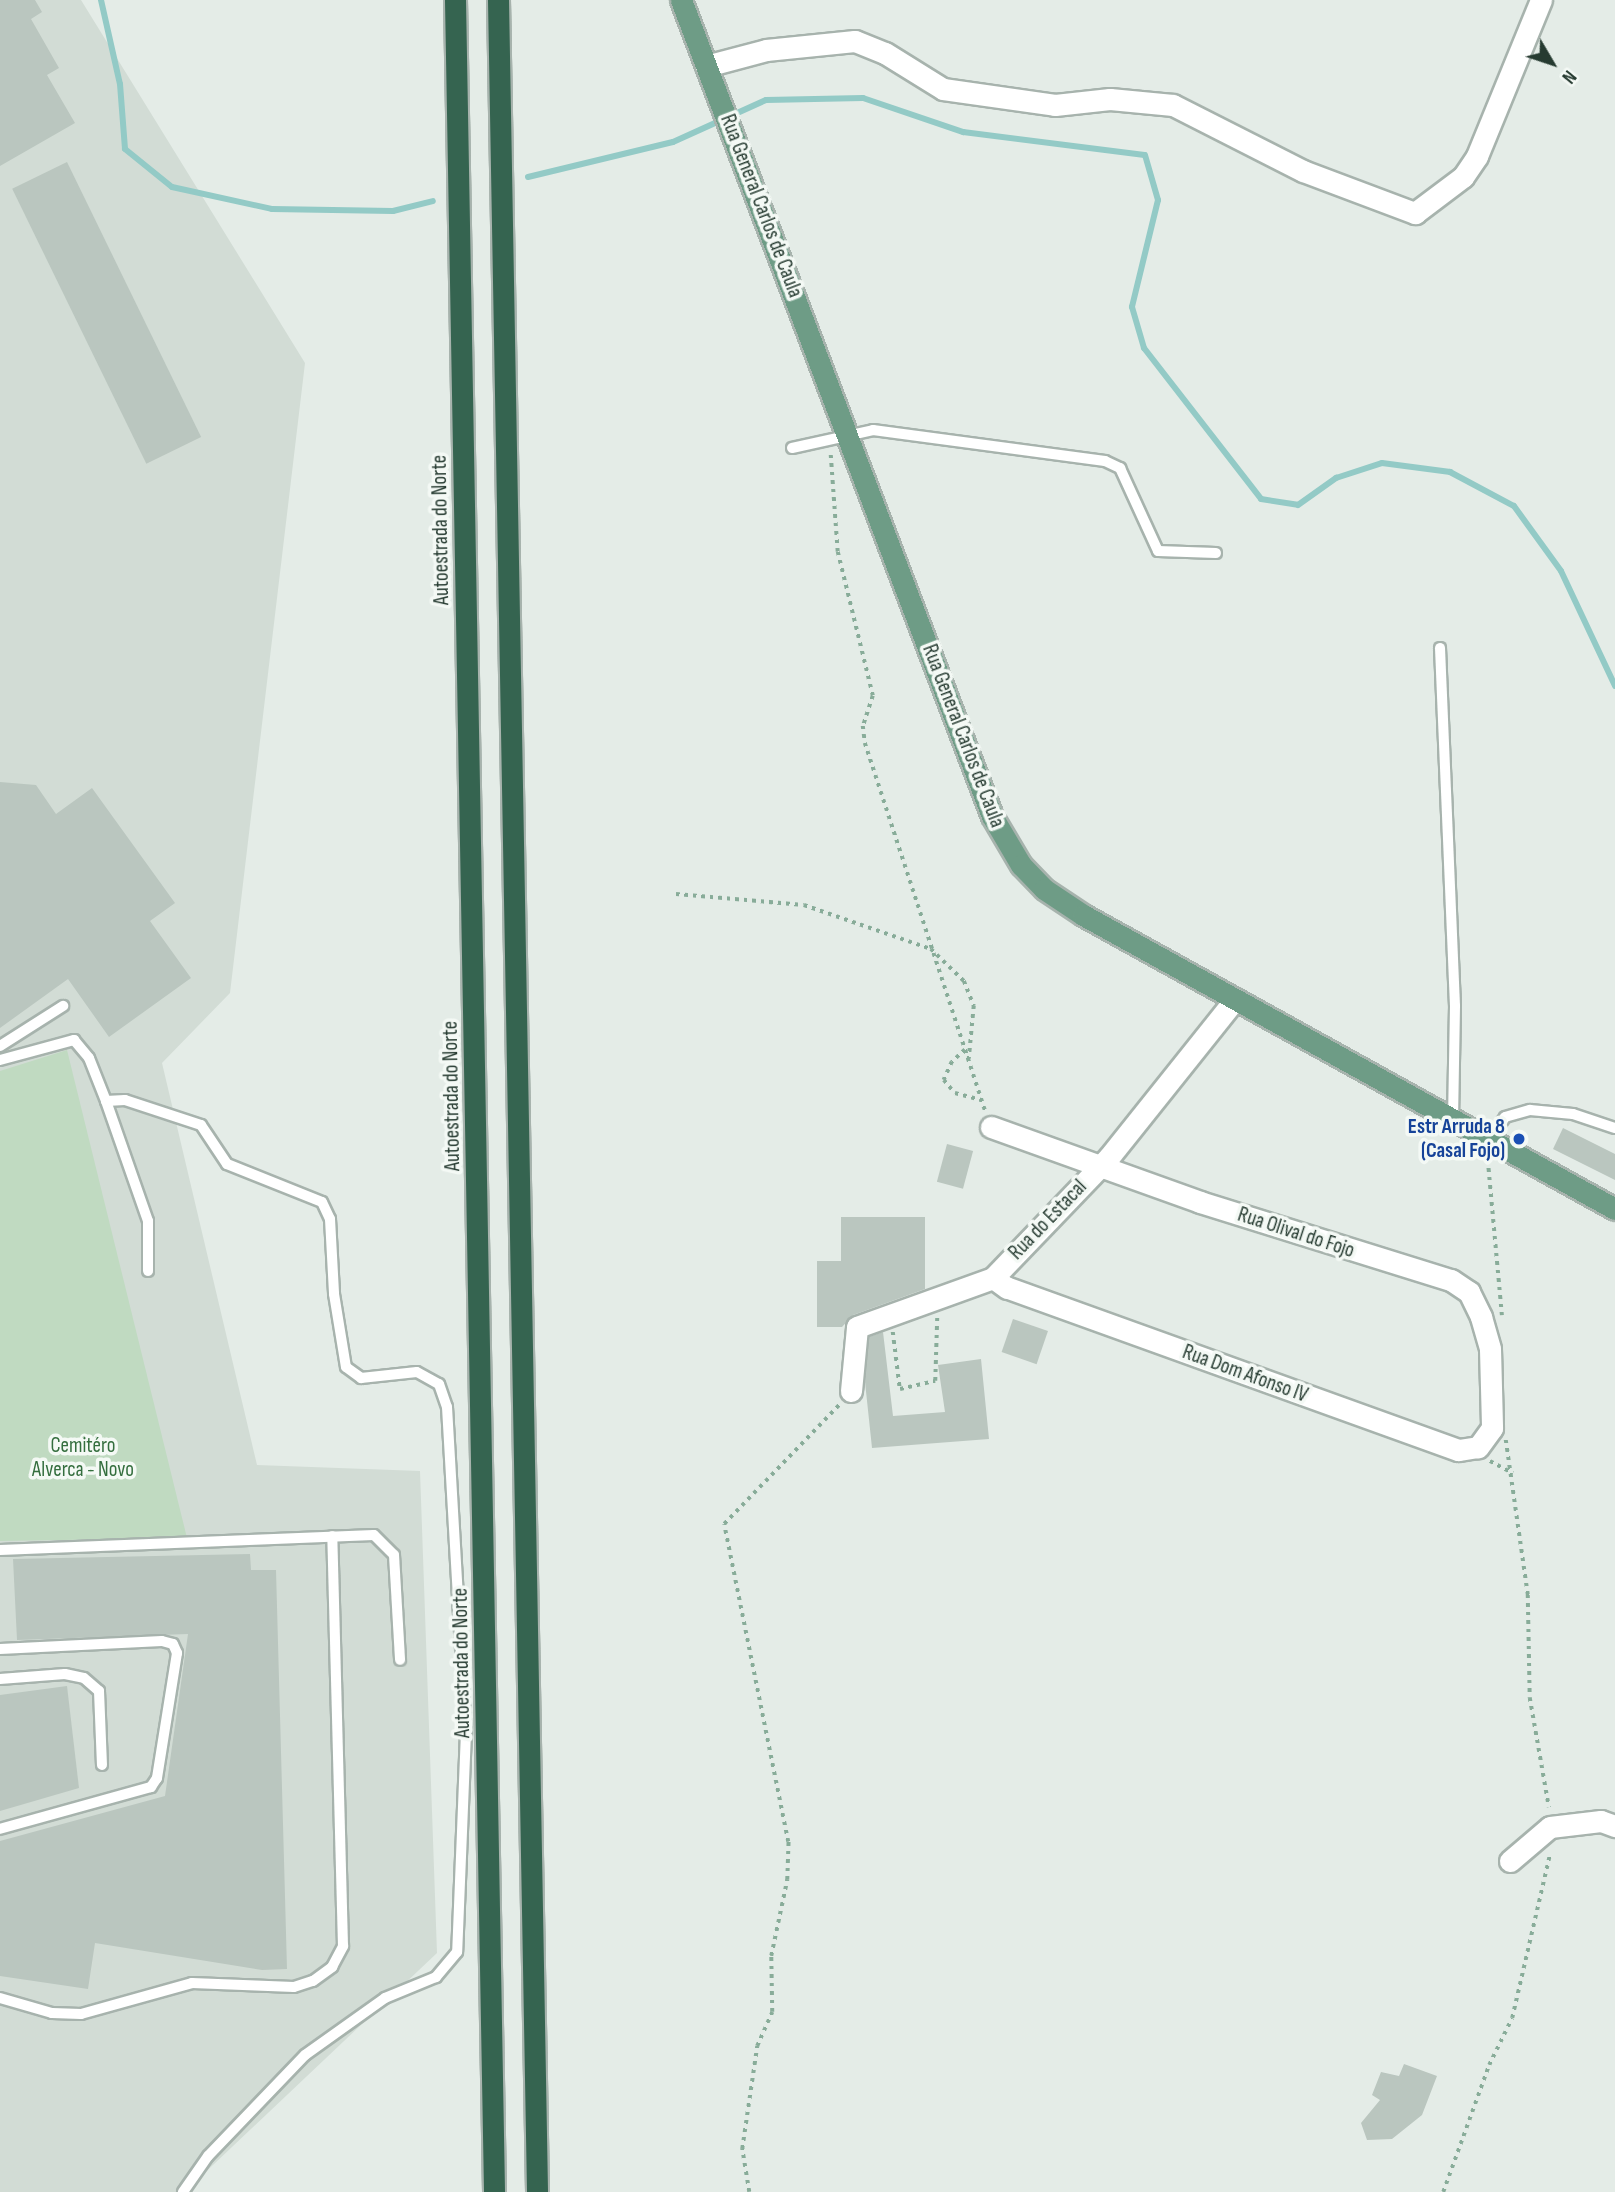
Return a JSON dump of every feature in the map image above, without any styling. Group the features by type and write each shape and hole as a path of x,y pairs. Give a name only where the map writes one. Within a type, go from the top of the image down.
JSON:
{"highway":[{"name":"Autoestrada do Norte","path":"455,0 494,2192"},
{"path":"498,0 537,2192"}],"main road":[{"name":"Rua General Carlos de Caula","path":"681,0 992,816 1011,851 1032,878 1065,904 1615,1209"}],"street":[{"path":"706,66 766,50 855,41 885,53 943,89 1055,105 1110,99 1173,105 1303,171 1415,213 1463,177 1477,156 1541,0"},
{"name":"Rua do Estacal","path":"851,1391 857,1327 993,1278 1100,1167 1235,999"},
{"name":"Rua Olival do Fojo","path":"991,1127 1100,1167 1451,1280 1469,1292 1490,1349 1492,1428"},
{"name":"Rua Dom Afonso IV","path":"993,1278 1007,1288 1458,1450 1478,1447 1492,1428"},
{"path":"1510,1861 1550,1827 1601,1821 1615,1826"}],"lane":[{"path":"792,448 873,430 1114,464 1127,480 1158,551 1216,553"},
{"path":"1440,648 1455,1006 1453,1120"},
{"path":"0,1046 64,1006"},
{"path":"0,1060 74,1040 89,1058 148,1221 148,1271"},
{"path":"106,1101 125,1100 201,1125 227,1164 322,1202 330,1219 334,1294 346,1367 362,1378 417,1372 439,1384 447,1407 466,1732 457,1952 436,1977 385,1998 306,2055 217,2147 183,2192"},
{"path":"1489,1140 1505,1117 1530,1110 1573,1114 1615,1128"},
{"path":"0,1549 374,1535 394,1555 400,1661"},
{"path":"0,1998 52,2013 81,2014 192,1983 294,1987 313,1981 332,1967 343,1946 332,1536"},
{"path":"0,1649 162,1641 173,1644 177,1653 157,1778 151,1787 0,1829"},
{"path":"0,1679 65,1674 84,1678 99,1691 102,1765"}],"path":[{"path":"827,439 836,486 838,552 873,696 863,726 864,743 991,1127"},
{"path":"676,894 804,905 931,949 964,981 974,1006 968,1061"},
{"path":"965,1050 952,1062 944,1080 955,1093 981,1100"},
{"path":"1489,1140 1488,1172 1503,1297 1501,1337 1490,1349"},
{"path":"890,1315 900,1390 935,1381 938,1298"},
{"path":"749,2192 742,2149 757,2046 772,2012 771,1956 787,1880 788,1842 724,1524 851,1391"},
{"path":"1443,2192 1489,2065 1512,2018 1552,1846 1530,1698 1528,1595 1513,1473 1505,1436 1492,1428"}],"shaded area":[{"path":"0,0 81,0 305,363 230,993 162,1063 257,1465 420,1471 437,1953 195,2182 191,2192 0,2192"}],"green space":[{"name":"Cemitéro Alverca - Novo","path":"67,1050 187,1538 0,1541 0,1071"}],"building":[{"path":"0,0 35,0 42,12 31,19 59,68 47,75 75,123 0,166"},
{"path":"67,162 201,437 146,464 12,189"},
{"path":"0,782 36,785 56,814 92,788 175,903 150,921 191,978 109,1037 68,979 0,1028"},
{"path":"1563,1128 1615,1154 1615,1180 1553,1149"},
{"path":"947,1144 973,1151 963,1189 937,1182"},
{"path":"841,1217 925,1217 925,1289 853,1315 842,1327 817,1327 817,1261 841,1261"},
{"path":"1013,1319 1048,1331 1037,1364 1002,1352"},
{"path":"883,1332 893,1416 945,1412 938,1365 981,1359 989,1439 872,1448 865,1382 869,1337"},
{"path":"250,1554 251,1570 276,1570 287,1969 262,1970 95,1943 88,1989 0,1976 0,1841 165,1796 188,1634 17,1640 13,1559"},
{"path":"67,1686 79,1788 0,1811 0,1695"},
{"path":"1404,2064 1437,2076 1422,2115 1392,2139 1367,2140 1361,2123 1380,2100 1372,2095 1381,2072 1399,2076"}],"waterway":[{"path":"101,0 120,84 125,149 172,187 272,209 393,211 433,201"},
{"path":"528,177 673,142 766,100 863,98 963,132 1145,155 1158,200 1132,307 1144,348 1261,499 1298,505 1336,478 1382,463 1450,472 1514,506 1561,571 1615,686"}],"place":[{"name":"Estr Arruda 8 (Casal Fojo)","path":"1519,1139"}]}
